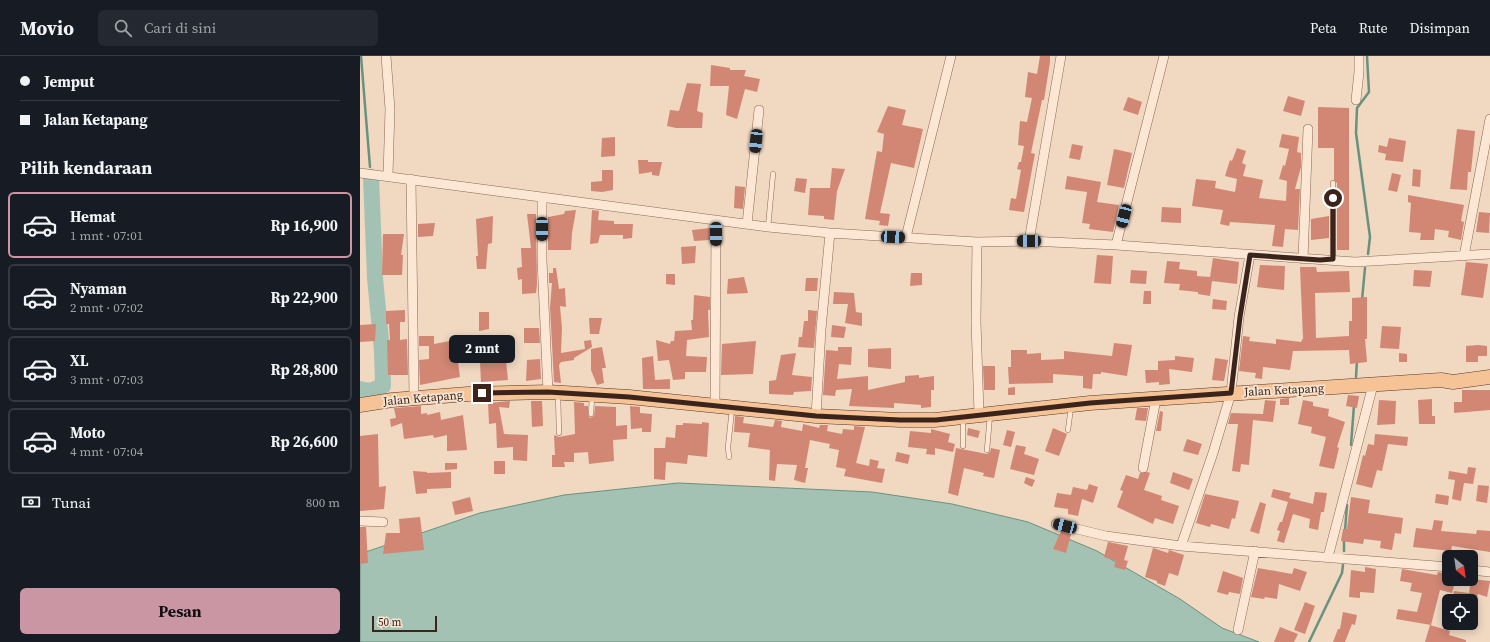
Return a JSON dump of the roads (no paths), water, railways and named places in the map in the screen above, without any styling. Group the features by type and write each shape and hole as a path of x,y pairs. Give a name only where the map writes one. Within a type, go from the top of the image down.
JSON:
{"main road":[{"name":"Jalan Ketapang","path":"360,405 392,400 468,394 553,392 629,397 816,416 936,420 1071,405 1156,398 1373,384 1447,382 1490,377"}],"street":[{"path":"383,175 390,109 386,56"},
{"path":"906,237 950,56"},
{"path":"1029,241 1061,56"},
{"path":"1116,245 1164,56"},
{"path":"1356,100 1359,56"},
{"path":"747,224 759,110"},
{"path":"1464,256 1490,119"},
{"path":"1303,259 1308,129"},
{"path":"363,173 542,198 768,227 830,233 977,242 1029,241 1116,245 1303,259 1333,259 1355,262 1490,254"},
{"path":"411,180 414,398"},
{"path":"542,198 542,267 553,392"},
{"path":"714,406 716,220"},
{"path":"816,416 821,329 830,233"},
{"path":"977,242 976,321 985,414"},
{"path":"1181,546 1213,453 1231,393 1240,317 1250,255"},
{"path":"1328,557 1373,384"},
{"path":"1143,468 1156,398"},
{"path":"360,520 383,522"},
{"path":"1056,524 1106,536 1181,546 1442,566"},
{"path":"1238,630 1255,551"},
{"path":"1478,571 1490,572"}],"lane":[{"path":"768,227 773,174"},
{"path":"1333,183 1333,259"},
{"path":"553,392 559,433"},
{"path":"591,414 592,395"},
{"path":"1068,430 1071,405"},
{"path":"729,457 728,447 732,407"},
{"path":"985,414 987,450"},
{"path":"963,416 963,446"}],"waterway":[{"path":"361,56 370,167"},
{"path":"1367,56 1369,92 1357,108 1356,133 1370,237 1368,254"},
{"path":"360,389 370,391 383,386 382,351 375,278 371,177"},
{"path":"1362,300 1365,268"},
{"path":"1356,377 1357,360"},
{"path":"1351,445 1354,405"},
{"path":"1345,531 1347,505"},
{"path":"1344,540 1344,551"},
{"path":"1309,642 1342,573 1343,565"}]}
